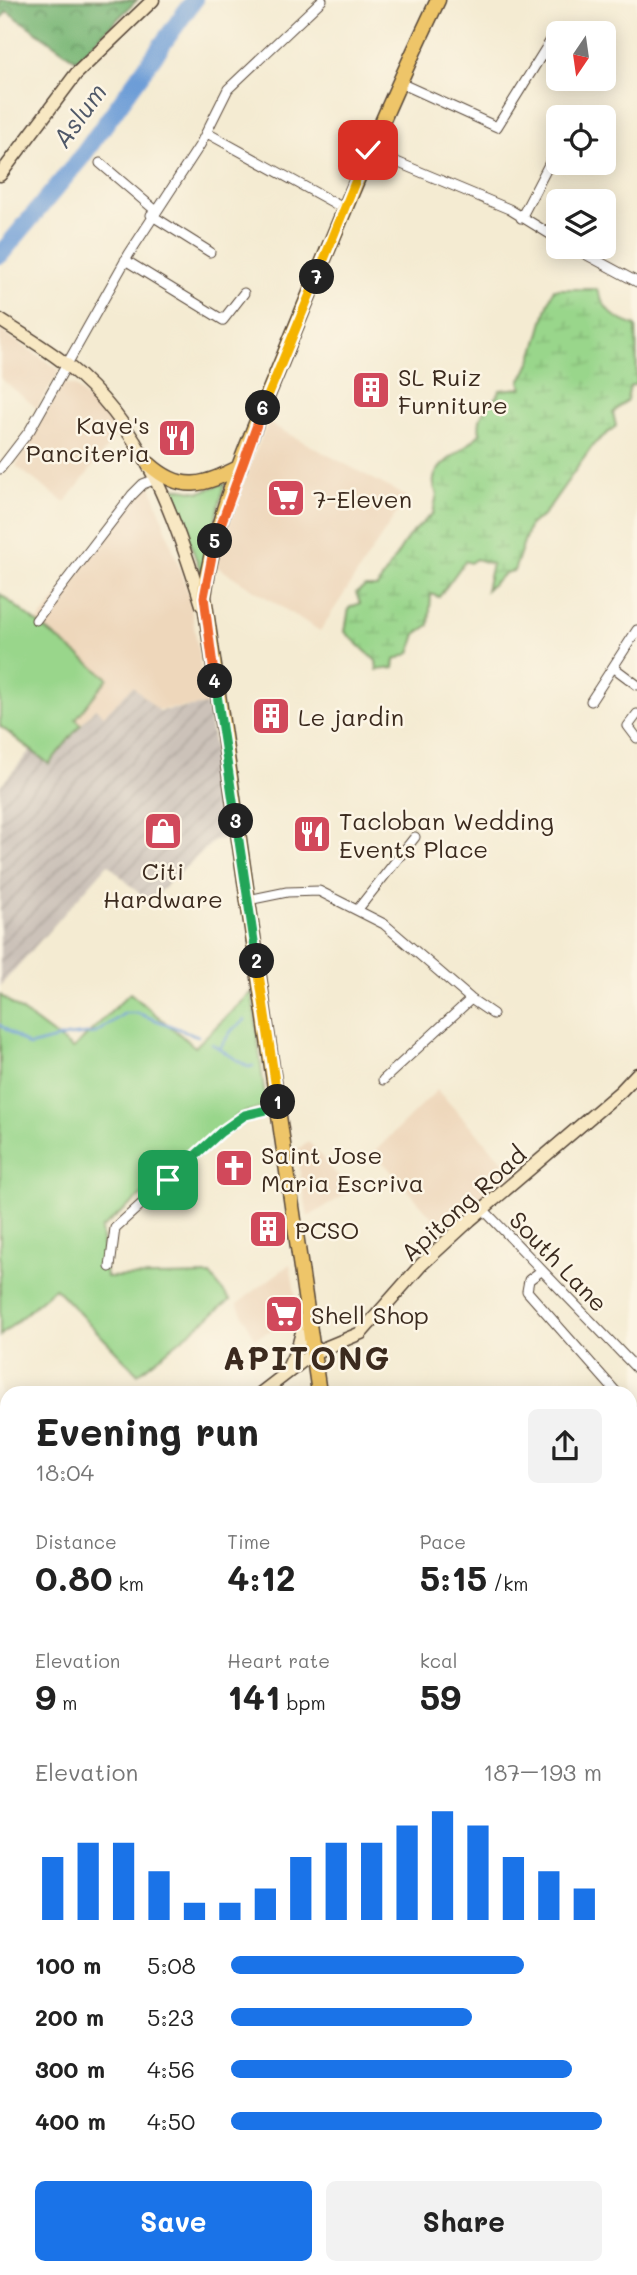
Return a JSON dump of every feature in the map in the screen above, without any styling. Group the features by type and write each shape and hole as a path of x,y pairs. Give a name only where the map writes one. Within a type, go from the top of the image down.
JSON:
{"main road":[{"path":"318,1386 279,1107 204,612 208,566 240,467 368,150 438,0"},
{"path":"149,464 160,474 191,485 211,481 240,467"}],"street":[{"path":"0,175 76,74 153,0"},
{"path":"0,469 30,430 153,212 207,133 229,89 322,0"},
{"path":"398,82 496,127 546,49"},
{"path":"207,133 345,209"},
{"path":"368,150 509,209 546,232"},
{"path":"100,163 153,212 210,251"},
{"path":"521,218 546,170"},
{"path":"594,259 637,282"},
{"path":"125,260 223,320 244,293"},
{"path":"0,320 67,365 106,402 149,464 184,546 204,612"},
{"path":"36,620 132,495 143,484 156,479"},
{"path":"591,701 613,667 634,643 637,630"},
{"path":"613,667 637,685"},
{"path":"637,714 628,726 637,738"},
{"path":"358,909 415,837"},
{"path":"248,900 287,892 319,891 358,909 384,924 471,999 493,1014"},
{"path":"383,1080 471,999"},
{"name":"Apitong Road","path":"271,1386 313,1353 361,1333 421,1265 637,1074"},
{"path":"110,1267 115,1228 221,1132 245,1115 279,1107"},
{"name":"South Lane","path":"483,1209 637,1369"},
{"path":"541,1271 529,1280 527,1291 611,1386"},
{"path":"282,1378 298,1347 307,1313"}],"shaded area":[{"path":"0,330 60,370 37,408 0,378"},
{"path":"63,383 75,386 119,432 65,503 16,466"},
{"path":"268,423 407,497 320,631 216,566 235,499"},
{"path":"150,483 189,595 207,705 103,715 95,708 81,724 76,719 37,623"},
{"path":"133,686 159,711 207,705 230,839 215,840 148,902 108,864 0,986 0,786 31,750 49,764 95,708 104,715"},
{"path":"437,1090 516,1175 446,1233 374,1152"},
{"path":"308,1141 351,1191 308,1217 296,1151"},
{"path":"290,1264 299,1317 255,1338 237,1304"}],"green space":[{"path":"0,0 137,0 76,60 7,11 0,20"},
{"path":"554,289 597,289 611,313 636,326 637,384 630,386 627,400 613,413 616,426 594,444 543,516 530,524 514,571 505,573 486,590 492,564 476,559 470,563 465,561 439,597 431,594 429,625 416,634 410,653 395,660 394,668 377,670 376,661 345,632 349,608 360,603 356,593 365,587 377,587 408,537 433,513 437,494 435,475 447,460 480,433 482,414 500,390 522,388 520,381 531,359"},
{"path":"225,483 201,572 169,487 200,492"},
{"path":"0,594 108,678 76,719 81,724 49,764 0,726"},
{"path":"252,992 266,1106 240,1114 101,1229 106,1277 210,1275 230,1300 138,1374 55,1288 0,1336 0,995 73,1049 130,993 195,1047"}],"waterway":[{"name":"Aslum","path":"0,255 80,159 194,0"},
{"path":"0,1025 29,1046 68,1036 96,1033 125,1013 137,1013 198,1036"},
{"path":"220,1048 232,1030 245,1020"},
{"path":"212,1044 248,1067 253,1066"}],"place":[{"name":"SL Ruiz Furniture","path":"371,390"},
{"name":"Kaye's Panciteria","path":"177,438"},
{"name":"7-Eleven","path":"286,498"},
{"name":"Le jardin","path":"271,716"},
{"name":"Citi Hardware","path":"163,831"},
{"name":"Tacloban Wedding Events Place","path":"312,834"},
{"name":"Saint Jose Maria Escriva","path":"234,1168"},
{"name":"PCSO","path":"268,1229"},
{"name":"Shell Shop","path":"284,1314"}],"district":[{"name":"APITONG","path":"307,1357"}],"route":[{"path":"168,1180 221,1132 245,1115 279,1107 204,612 204,597 208,566 226,505 368,150"}]}
